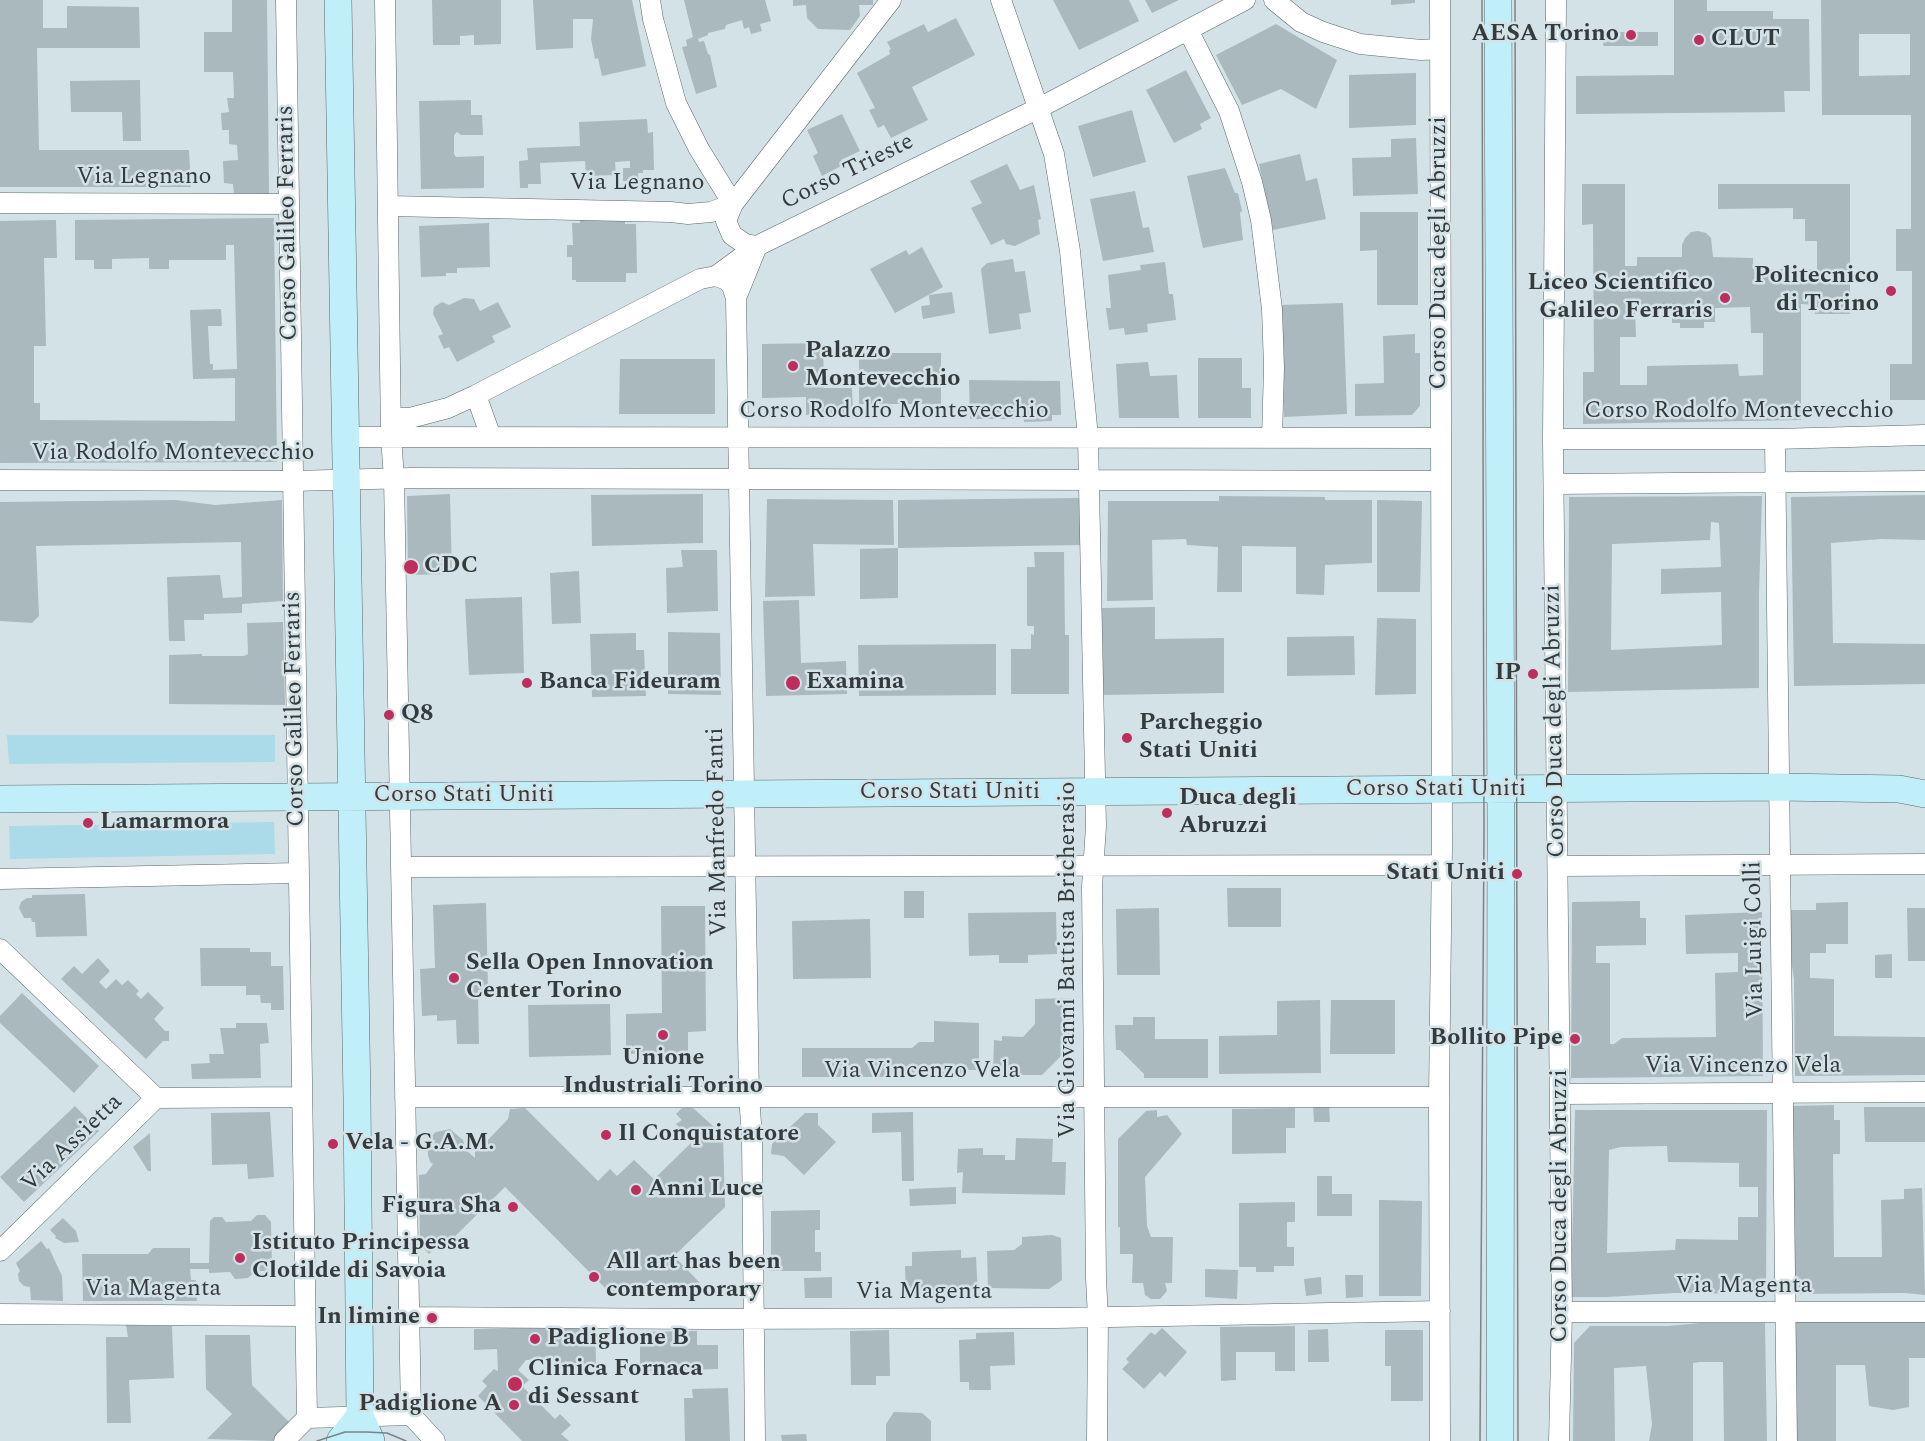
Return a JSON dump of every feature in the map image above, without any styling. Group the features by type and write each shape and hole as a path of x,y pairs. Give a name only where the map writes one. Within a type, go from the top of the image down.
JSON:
{"main road":[{"path":"338,0 360,1416 371,1441"},
{"path":"1498,0 1500,1441"},
{"name":"Corso Stati Uniti","path":"0,799 1780,787 1912,792 1925,781"},
{"path":"340,1441 360,1416"}],"street":[{"name":"Corso Galileo Ferraris","path":"286,0 306,1418"},
{"path":"385,0 411,1415 435,1441"},
{"path":"650,0 676,103 699,149 733,204 726,221 732,235 745,244 757,246 736,298"},
{"name":"Via Legnano","path":"389,206 688,214 711,212 733,204 891,0"},
{"name":"Via Giovanni Battista Bricherasio","path":"1001,0 1054,154 1070,251 1088,437 1096,826 1093,866 1098,1318 1097,1441"},
{"name":"Corso Trieste","path":"392,427 410,417 448,408 476,395 700,279 716,276 757,246 1039,108 1245,0"},
{"path":"1274,0 1300,22 1360,44 1420,50 1440,49"},
{"name":"Corso Duca degli Abruzzi","path":"1440,0 1442,789 1439,1097 1440,1441"},
{"name":"Corso Duca degli Abruzzi","path":"1556,0 1553,439 1562,1312 1559,1441"},
{"path":"1188,30 1229,111 1252,182 1261,220 1272,309 1274,367 1272,438"},
{"name":"Via Legnano","path":"0,203 289,204"},
{"path":"716,276 727,280 736,298"},
{"name":"Via Manfredo Fanti","path":"736,298 749,1096 752,1137 755,1441"},
{"path":"476,395 491,437"},
{"name":"Corso Rodolfo Montevecchio","path":"346,437 392,427 491,437 1441,438"},
{"name":"Corso Rodolfo Montevecchio","path":"1553,439 1775,439 1925,435"},
{"name":"Via Luigi Colli","path":"1775,439 1786,1441"},
{"path":"347,479 1441,481"},
{"name":"Via Rodolfo Montevecchio","path":"0,480 292,481 347,479"},
{"path":"1554,484 1925,481"},
{"path":"1558,866 1925,864"},
{"path":"401,867 1442,865"},
{"path":"0,879 298,873"},
{"path":"0,949 156,1098 302,1097"},
{"name":"Via Vincenzo Vela","path":"1560,1094 1925,1092"},
{"name":"Via Vincenzo Vela","path":"405,1097 1439,1097"},
{"name":"Via Assietta","path":"0,1251 156,1098"},
{"name":"Via Magenta","path":"409,1317 1098,1318 1440,1311"},
{"name":"Via Magenta","path":"1562,1312 1925,1312"},
{"name":"Via Magenta","path":"0,1314 305,1316"},
{"path":"284,1441 306,1418 411,1415"}],"shaded area":[{"path":"7,735 275,735 275,762 9,764"},
{"path":"274,822 275,854 10,859 9,826"}],"building":[{"path":"0,0 43,0 43,28 67,28 67,6 139,7 140,48 37,48 39,150 189,150 191,187 0,187"},
{"path":"232,0 267,0 269,194 234,194 233,184 224,183 223,161 238,160 237,145 229,144 229,130 222,130 221,113 229,112 227,98 234,98 233,72 204,72 204,32 232,32"},
{"path":"432,0 501,0 501,44 474,45 474,35 460,36 460,45 433,45"},
{"path":"533,0 632,0 646,66 602,76 598,58 595,59 591,39 593,19 573,19 573,48 536,50"},
{"path":"684,0 765,0 771,21 760,24 762,31 751,34 749,27 744,29 742,20 698,39 699,42 704,41 710,55 717,87 696,94 682,47 687,46 686,40 693,37"},
{"path":"793,0 873,0 873,5 859,5 860,16 850,30 818,29 807,18 806,5 793,6"},
{"path":"1053,0 1129,0 1139,21 1079,50"},
{"path":"1145,0 1179,0 1152,13"},
{"path":"1391,0 1415,0 1415,3 1391,5"},
{"path":"1674,0 1707,0 1707,11 1773,11 1773,19 1809,19 1810,91 1784,91 1785,112 1576,114 1576,76 1674,75"},
{"path":"1821,0 1925,0 1925,400 1890,400 1890,364 1912,364 1912,271 1896,271 1896,229 1911,229 1911,115 1822,115","holes":["1859,34 1910,34 1910,75 1859,76"]},
{"path":"956,18 975,55 912,87 928,120 891,138 884,125 878,128 869,110 875,108 857,73 890,54 891,49 887,42 924,24 928,32"},
{"path":"1276,24 1337,60 1316,109 1281,89 1242,105 1216,55"},
{"path":"1604,32 1658,32 1658,46 1603,46"},
{"path":"1186,70 1211,118 1200,124 1202,129 1174,143 1146,90"},
{"path":"1416,73 1416,125 1349,128 1349,75"},
{"path":"140,80 141,141 123,141 122,112 71,112 70,81"},
{"path":"471,100 471,115 482,115 483,135 461,135 457,132 454,135 454,154 456,157 484,156 484,187 421,189 419,101"},
{"path":"1132,110 1146,162 1093,177 1078,126"},
{"path":"842,114 860,151 841,160 843,165 822,176 813,156 818,153 807,130"},
{"path":"647,119 648,133 653,132 654,170 643,170 643,173 638,173 639,188 627,188 627,181 623,181 623,168 630,168 630,161 615,162 616,175 586,176 585,161 540,163 541,184 528,184 528,188 520,188 519,161 528,160 527,148 580,146 579,122"},
{"path":"1416,138 1418,194 1353,196 1352,158 1391,157 1391,139"},
{"path":"1300,154 1306,181 1317,178 1326,219 1273,230 1259,164"},
{"path":"1007,164 1020,190 1034,185 1041,219 1038,220 1040,234 1015,246 1006,244 1004,239 991,245 971,208 982,203 970,181"},
{"path":"1225,168 1235,193 1238,193 1242,211 1240,213 1243,240 1203,248 1187,176"},
{"path":"1582,184 1625,184 1625,266 1637,266 1637,257 1682,257 1682,245 1685,238 1691,232 1698,231 1706,233 1711,238 1713,257 1753,258 1753,269 1817,269 1817,241 1805,241 1805,219 1793,219 1793,208 1718,209 1718,184 1850,184 1850,314 1815,314 1815,305 1801,304 1801,420 1583,424 1583,372 1594,372 1593,224 1582,225","holes":["1750,307 1751,333 1763,333 1763,375 1739,376 1738,364 1647,366 1647,385 1620,385 1620,337 1636,337 1635,310 1672,309 1672,323 1680,323 1680,328 1704,328 1704,322 1715,322 1715,308"]},
{"path":"1135,191 1143,228 1149,227 1154,252 1103,261 1090,199"},
{"path":"1360,212 1418,212 1418,305 1377,305 1377,250 1360,251"},
{"path":"625,217 625,224 636,224 637,273 626,273 626,282 576,282 572,280 572,257 567,257 567,245 573,245 572,223 580,223 580,218"},
{"path":"274,218 277,462 0,463 0,221 56,220 57,258 44,258 46,346 34,346 34,403 40,403 40,420 235,421 235,378 193,379 190,310 221,309 222,326 208,326 210,364 213,364 213,370 237,369 234,245 226,245 226,260 169,260 169,269 149,269 149,258 112,259 112,269 94,269 94,260 75,260 75,220"},
{"path":"489,223 490,267 457,268 457,273 446,273 446,276 421,277 419,226"},
{"path":"922,247 943,287 895,313 870,269 906,250 909,255"},
{"path":"1013,259 1015,272 1025,271 1031,312 1019,314 1021,329 989,334 981,269 987,263"},
{"path":"1165,262 1169,294 1173,294 1176,320 1147,324 1148,332 1125,335 1124,328 1109,330 1106,308 1111,308 1108,275 1141,270 1140,265"},
{"path":"952,292 955,313 923,319 921,306 930,305 929,295"},
{"path":"464,298 474,299 480,311 498,302 511,327 492,336 495,342 457,362 449,347 444,349 438,336 443,334 433,314 434,307 442,302 449,305"},
{"path":"1343,303 1347,414 1284,417 1281,305"},
{"path":"1415,334 1415,353 1420,353 1420,406 1412,415 1355,416 1355,384 1384,383 1383,336"},
{"name":"Palazzo Montevecchio","path":"823,343 824,388 852,388 853,415 806,415 806,397 762,398 762,344"},
{"path":"859,353 941,353 941,404 859,404"},
{"path":"1198,358 1242,358 1242,388 1251,388 1251,418 1198,418"},
{"path":"620,359 715,359 715,414 619,414"},
{"path":"1148,362 1150,376 1177,375 1179,418 1119,418 1116,364"},
{"path":"969,380 1060,381 1061,415 1052,415 1052,421 1024,422 1024,415 1019,415 1018,419 970,419"},
{"path":"450,494 452,574 408,575 407,496"},
{"path":"703,494 703,543 592,546 591,495"},
{"path":"1925,495 1925,540 1881,539 1831,543 1833,643 1925,644 1925,684 1794,686 1791,497"},
{"path":"1219,496 1372,500 1372,563 1325,565 1324,595 1296,594 1296,547 1242,546 1242,592 1217,592 1218,547 1187,545 1186,539 1152,540 1153,600 1107,601 1108,501 1219,501"},
{"path":"1762,496 1759,688 1568,692 1569,497","holes":["1711,522 1719,523 1721,567 1661,569 1661,594 1721,592 1722,645 1611,650 1612,544 1710,540"]},
{"path":"1079,498 1081,545 898,548 898,500"},
{"path":"767,499 893,500 894,545 813,544 815,596 765,597"},
{"path":"176,500 215,505 282,500 283,601 242,604 242,613 204,614 204,620 184,620 185,641 169,641 167,577 220,575 223,598 242,597 241,542 36,546 39,616 32,623 0,621 0,502"},
{"path":"1377,500 1422,501 1420,592 1377,592"},
{"path":"898,548 898,598 860,599 860,549"},
{"path":"681,550 717,550 718,611 667,613 666,568 683,567"},
{"path":"1034,552 1064,552 1065,635 1069,635 1069,694 1011,694 1011,649 1031,649 1031,634 1034,635 1034,626 1027,626 1027,567 1035,567"},
{"path":"579,571 581,623 552,624 550,573"},
{"path":"522,597 524,673 469,675 465,599"},
{"path":"799,600 801,663 846,661 847,694 766,696 763,601"},
{"path":"1155,607 1155,639 1224,638 1224,693 1103,695 1102,608"},
{"path":"1377,618 1416,619 1416,694 1375,695"},
{"path":"283,622 285,705 169,704 169,655 244,656 248,654 247,623"},
{"path":"668,632 720,633 721,695 668,694"},
{"path":"636,633 636,650 644,650 646,696 592,697 590,634"},
{"path":"1354,636 1355,675 1287,676 1287,637"},
{"path":"996,644 996,695 859,696 858,645"},
{"path":"1227,888 1281,888 1281,927 1228,927"},
{"path":"904,891 924,891 924,918 904,918"},
{"path":"85,894 87,936 36,937 35,922 32,922 31,918 24,918 19,908 21,902 32,898 32,895"},
{"path":"1640,901 1640,918 1646,918 1646,945 1596,946 1596,963 1610,963 1610,1044 1622,1038 1716,1037 1715,973 1738,972 1738,953 1686,954 1685,915 1762,912 1763,1076 1571,1078 1572,902"},
{"path":"1848,902 1848,944 1826,944 1826,953 1810,953 1810,978 1834,979 1834,1036 1925,1037 1925,1075 1795,1076 1794,979 1790,953 1790,910 1816,910 1816,903"},
{"name":"Sella Open Innovation Center Torino","path":"486,903 488,990 478,990 479,1044 457,1044 456,1020 437,1021 437,1015 422,1016 420,969 435,968 433,905"},
{"path":"661,906 705,906 706,1031 688,1032 688,1053 626,1054 626,1014 662,1013"},
{"path":"1159,908 1160,975 1117,975 1116,909"},
{"path":"1907,908 1925,908 1925,961 1908,961"},
{"path":"1056,912 1057,954 1028,955 1028,963 999,963 999,955 969,956 968,913"},
{"path":"870,919 871,978 793,979 792,921"},
{"path":"200,948 250,948 250,952 271,952 271,966 283,966 284,1010 271,1010 271,1003 261,1003 260,995 246,995 246,986 201,986"},
{"path":"1892,954 1892,978 1875,978 1875,955"},
{"path":"98,958 110,971 99,982 106,989 116,979 122,985 128,980 139,991 136,994 141,999 148,992 164,1008 154,1019 165,1031 169,1031 169,1041 163,1041 146,1059 61,979 74,966 82,974"},
{"path":"22,993 99,1066 74,1093 0,1023 0,1016"},
{"path":"1071,998 1072,1045 1042,1075 993,1075 994,1040 1002,1041 1002,1036 1023,1037 1035,1024 1035,999"},
{"path":"1320,1000 1321,1073 1219,1074 1219,1036 1277,1035 1277,1001"},
{"path":"1331,1000 1395,1000 1395,1054 1330,1054"},
{"path":"610,1004 611,1055 529,1057 528,1005"},
{"path":"1133,1017 1155,1017 1155,1039 1208,1039 1208,1078 1144,1078 1144,1074 1120,1050 1116,1050 1115,1025 1133,1025"},
{"path":"934,1021 979,1023 979,1070 964,1070 965,1077 802,1077 802,1048 912,1048 919,1042 934,1042"},
{"path":"236,1023 267,1023 269,1043 260,1044 261,1078 192,1079 191,1064 210,1063 209,1054 224,1054 220,1028 236,1028"},
{"path":"1329,1105 1330,1122 1314,1122 1313,1106"},
{"path":"1834,1105 1834,1120 1840,1120 1840,1154 1833,1154 1834,1257 1882,1257 1881,1200 1904,1199 1904,1189 1922,1188 1925,1295 1905,1293 1794,1294 1792,1106"},
{"path":"75,1106 99,1131 24,1202 0,1177"},
{"path":"1864,1107 1925,1107 1925,1142 1865,1142"},
{"path":"525,1108 598,1181 610,1169 617,1176 634,1160 654,1179 693,1141 676,1124 682,1120 676,1114 682,1108 693,1108 723,1135 725,1207 674,1256 700,1283 691,1292 610,1293 505,1187 442,1249 438,1245 429,1254 420,1244 419,1175 426,1174 433,1164 428,1155 429,1138 436,1132 450,1129 463,1140 466,1150 475,1158 475,1142 486,1142 508,1119 510,1109"},
{"path":"1295,1108 1295,1128 1286,1128 1286,1153 1232,1154 1232,1109"},
{"path":"1157,1110 1157,1117 1167,1115 1182,1134 1145,1177 1147,1226 1151,1237 1173,1237 1172,1283 1165,1283 1167,1291 1160,1299 1151,1299 1145,1295 1143,1283 1132,1283 1133,1254 1120,1254 1118,1139 1146,1111"},
{"path":"1575,1110 1767,1110 1766,1294 1675,1293 1571,1297","holes":["1667,1146 1668,1162 1739,1163 1739,1187 1758,1187 1758,1217 1738,1217 1738,1240 1676,1239 1675,1250 1607,1253 1609,1150 1621,1147"]},
{"path":"270,1112 274,1177 248,1179 247,1164 212,1165 211,1113"},
{"path":"913,1112 914,1181 902,1181 901,1132 872,1133 872,1113"},
{"path":"805,1113 818,1113 818,1125 836,1142 804,1175 784,1156 771,1154 772,1144"},
{"path":"150,1133 151,1171 148,1171 133,1147"},
{"path":"1016,1138 1053,1139 1052,1162 1066,1162 1065,1195 962,1193 963,1172 957,1173 958,1149 983,1148 983,1155 1005,1155 1005,1160 1015,1160"},
{"path":"1317,1176 1332,1176 1332,1194 1352,1194 1352,1216 1317,1216"},
{"path":"956,1187 956,1204 910,1206 909,1189"},
{"path":"1379,1200 1422,1201 1421,1296 1379,1296"},
{"path":"1295,1202 1295,1222 1287,1222 1287,1247 1294,1247 1294,1266 1274,1266 1274,1272 1256,1272 1256,1267 1239,1267 1239,1203"},
{"path":"820,1210 820,1230 815,1230 815,1252 821,1252 821,1271 771,1271 771,1211"},
{"name":"Istituto Principessa Clotilde di Savoia","path":"257,1215 265,1215 271,1222 272,1271 255,1271 248,1278 235,1279 230,1272 209,1273 209,1269 190,1269 191,1280 196,1280 197,1301 83,1301 82,1254 148,1254 153,1248 190,1248 190,1263 209,1263 210,1221 214,1217 222,1217 226,1222 251,1221"},
{"path":"63,1218 76,1231 79,1242 64,1243 55,1238 56,1236 50,1230"},
{"path":"1052,1235 1061,1238 1062,1280 1049,1289 988,1288 987,1251 1014,1250 1022,1244 1022,1237"},
{"path":"41,1241 47,1249 49,1248 62,1276 63,1301 31,1300 30,1287 24,1286 19,1281 20,1271 16,1263"},
{"path":"961,1250 961,1258 976,1257 978,1296 906,1299 905,1266 912,1266 912,1252"},
{"path":"1205,1269 1238,1270 1237,1299 1205,1297"},
{"path":"1345,1275 1363,1275 1363,1297 1346,1298"},
{"path":"832,1277 832,1298 805,1298 804,1278"},
{"path":"1321,1277 1322,1294 1306,1296 1304,1279"},
{"path":"1925,1318 1925,1358 1909,1358 1909,1407 1893,1410 1869,1406 1865,1365 1836,1365 1836,1441 1793,1441 1793,1319"},
{"path":"1700,1323 1765,1323 1767,1441 1724,1441 1723,1362 1700,1362 1693,1363 1693,1441 1649,1441 1652,1424 1646,1366 1614,1368 1615,1441 1573,1441 1574,1343 1590,1326 1668,1326"},
{"path":"126,1325 172,1326 174,1378 129,1380 131,1423 107,1423 106,1337 128,1337"},
{"path":"595,1326 596,1364 555,1365 555,1359 526,1360 518,1370 529,1380 522,1386 555,1419 560,1414 571,1425 561,1434 569,1441 522,1441 478,1396 487,1386 482,1381 494,1369 498,1371 497,1349 474,1350 474,1329"},
{"path":"1295,1326 1295,1371 1275,1371 1275,1352 1236,1352 1236,1380 1221,1381 1220,1327"},
{"path":"1162,1328 1187,1352 1165,1377 1160,1372 1144,1389 1122,1369 1129,1362 1126,1359 1151,1332 1155,1335"},
{"path":"1328,1329 1329,1362 1308,1362 1308,1330"},
{"path":"889,1330 890,1376 876,1376 876,1385 851,1385 850,1331"},
{"path":"1385,1330 1423,1330 1423,1401 1391,1401 1391,1366 1385,1366"},
{"path":"697,1331 697,1345 718,1345 718,1369 640,1371 640,1332"},
{"path":"1014,1332 1015,1365 990,1366 991,1390 969,1390 969,1382 960,1382 959,1340 976,1339 976,1333"},
{"path":"205,1335 250,1335 252,1385 290,1423 273,1441 207,1439 232,1414 206,1389"},
{"path":"728,1388 730,1441 685,1441 684,1398 693,1398 692,1389"},
{"path":"894,1412 922,1413 931,1421 931,1441 886,1441 886,1424"},
{"path":"806,1434 807,1441 782,1441 781,1435"}],"tram line":[{"path":"1480,1441 1484,832 1482,0"},
{"path":"1515,0 1518,1441"},
{"path":"317,1441 345,1432 387,1433 406,1441"}],"place":[{"name":"AESA Torino","path":"1631,35"},
{"name":"CLUT","path":"1699,40"},
{"name":"Politecnico di Torino","path":"1891,291"},
{"name":"Liceo Scientifico Galileo Ferraris","path":"1725,298"},
{"name":"Palazzo Montevecchio","path":"793,366"},
{"name":"CDC","path":"411,567"},
{"name":"IP","path":"1533,674"},
{"name":"Banca Fideuram","path":"527,683"},
{"name":"Examina","path":"793,683"},
{"name":"Q8","path":"389,715"},
{"name":"Parcheggio Stati Uniti","path":"1127,738"},
{"name":"Duca degli Abruzzi","path":"1167,813"},
{"name":"Lamarmora","path":"88,823"},
{"name":"Stati Uniti","path":"1517,874"},
{"name":"Sella Open Innovation Center Torino","path":"454,978"},
{"name":"Unione Industriali Torino","path":"663,1035"},
{"name":"Bollito Pipe","path":"1575,1039"},
{"name":"Il Conquistatore","path":"606,1135"},
{"name":"Vela - G.A.M.","path":"333,1144"},
{"name":"Anni Luce","path":"636,1190"},
{"name":"Figura Sha","path":"513,1207"},
{"name":"Istituto Principessa Clotilde di Savoia","path":"240,1258"},
{"name":"All art has been contemporary","path":"594,1277"},
{"name":"In limine","path":"432,1318"},
{"name":"Padiglione B","path":"535,1339"},
{"name":"Clinica Fornaca di Sessant","path":"515,1384"},
{"name":"Padiglione A","path":"514,1405"}]}
